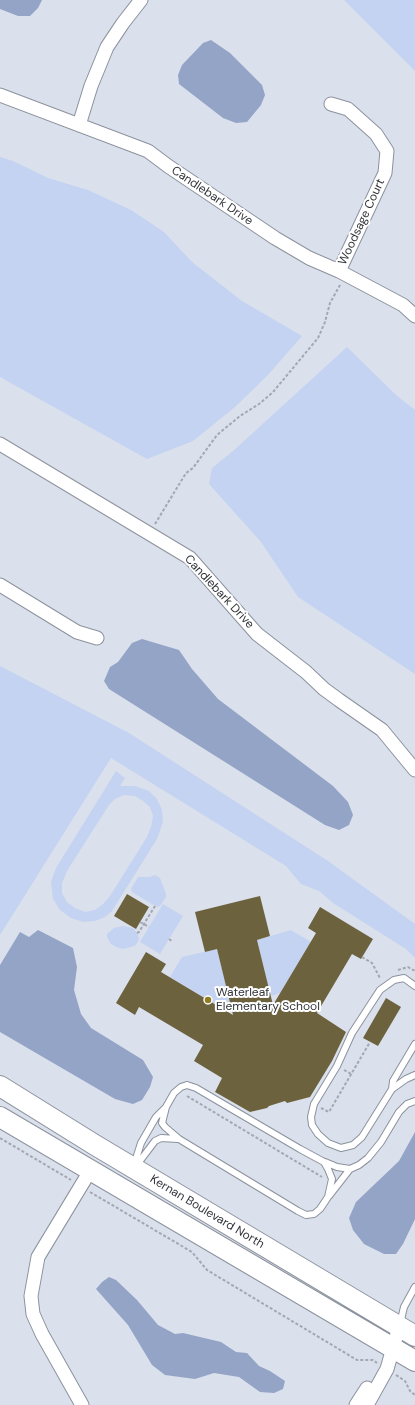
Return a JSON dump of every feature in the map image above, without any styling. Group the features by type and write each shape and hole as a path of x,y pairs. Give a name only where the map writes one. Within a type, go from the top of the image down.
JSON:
{"main road":[{"name":"Kernan Boulevard North","path":"0,1086 407,1331"},
{"name":"Kernan Boulevard North","path":"0,1117 86,1179 394,1348 415,1361"}],"street":[{"path":"79,125 91,86 107,48 123,23 141,0"},
{"name":"Candlebark Drive","path":"0,95 148,150 168,166 275,238 308,258 339,271 403,305 415,316"},
{"name":"Woodsage Court","path":"331,104 348,109 376,134 387,151 385,173 339,271"},
{"name":"Candlebark Drive","path":"2,451 149,533 190,558 257,634 306,672 329,693 382,730 415,770"},
{"path":"0,585 77,632 97,638"},
{"path":"82,1405 42,1334 33,1314 30,1296 38,1257 86,1179"},
{"path":"367,1405 394,1348 407,1331"},
{"path":"356,1405 384,1367"}],"lane":[{"path":"415,986 404,978 394,980 380,990 352,1033 337,1066 314,1104 311,1117 312,1125 318,1134 328,1143 341,1148 353,1144 362,1137 392,1089 406,1078 415,1075"},
{"path":"392,1089 393,1081 415,1044"},
{"path":"134,1168 141,1143 156,1117 166,1107 174,1093 181,1087 187,1085 196,1088 324,1162 337,1167 350,1169"},
{"path":"166,1107 162,1123 178,1139 306,1215 314,1214 320,1209 350,1169 359,1165 368,1158 381,1142 399,1112 407,1104 415,1101"},
{"path":"134,1168 155,1141 161,1138 178,1139"},
{"path":"324,1162 332,1179 328,1197"},
{"path":"407,1331 404,1307 415,1287"}],"path":[{"path":"149,533 186,473 193,468 217,435 273,392 318,338 325,322 330,303 342,281 339,271"},
{"path":"137,933 155,906"},
{"path":"140,922 149,928"},
{"path":"169,939 173,942"},
{"path":"362,957 372,963 380,978"},
{"path":"314,1104 329,1112 370,1042"},
{"path":"187,1096 322,1177"},
{"path":"0,1138 86,1179 192,1252 207,1270 357,1360 373,1360 405,1381 410,1392 415,1395"}],"shaded area":[{"path":"0,0 42,0 38,8 30,16 18,16 0,9"},
{"path":"344,0 415,0 415,71"},
{"path":"211,40 230,53 262,85 265,95 261,105 247,122 236,123 223,118 179,84 178,75 182,65 203,43"},
{"path":"0,157 13,161 48,178 88,190 131,210 164,232 192,262 242,301 302,336 268,375 235,407 193,441 147,459 0,377"},
{"path":"347,347 396,395 415,410 415,674 298,597 261,542 209,484 212,468 233,451"},
{"path":"142,639 179,650 192,669 218,699 333,786 348,802 353,815 349,825 339,830 325,825 109,689 104,681 110,667 118,662 132,643"},
{"path":"0,666 129,733 328,861 415,924 415,958 406,949 333,903 319,891 301,884 286,866 111,758 0,935"},
{"path":"116,771 125,778 120,786 135,786 149,791 157,799 162,810 163,822 157,839 112,911 105,917 95,921 83,922 71,918 60,910 53,899 51,882 56,868","holes":["124,795 135,796 150,807 153,816 147,837 110,896 103,904 95,910 85,912 75,908 67,902 62,893 62,883 67,871 109,805 115,799"]},
{"path":"155,875 160,878 166,894 166,897 160,906 157,907 132,892 131,889 138,877 150,877"},
{"path":"163,904 183,916 160,954 140,942"},
{"path":"123,926 133,928 137,933 139,939 136,945 123,949 111,944 107,934 114,928"},
{"path":"38,930 73,948 77,967 74,990 81,1014 91,1028 143,1060 153,1077 150,1087 142,1100 133,1104 115,1099 0,1032 0,965 20,932 29,937"},
{"path":"291,930 311,942 280,993 271,996 257,940"},
{"path":"217,949 231,1006 222,1008 170,977 182,957"},
{"path":"415,1132 415,1219 403,1244 396,1254 384,1254 364,1244 353,1230 349,1218 356,1202 399,1161"},
{"path":"109,1277 116,1280 137,1300 158,1325 175,1334 183,1333 221,1342 236,1352 247,1353 259,1366 285,1381 283,1389 274,1393 260,1392 239,1377 214,1373 195,1379 165,1375 152,1365 128,1325 96,1289"}],"building":[{"path":"127,894 149,907 136,929 114,916"},
{"path":"260,896 270,936 257,940 273,1005 316,933 308,928 320,907 373,939 361,959 352,954 317,1013 346,1032 332,1061 310,1097 287,1103 285,1101 267,1108 250,1112 215,1092 222,1078 194,1061 203,1045 139,1007 135,1015 116,1003 146,952 166,964 161,972 233,1015 217,949 205,952 195,912"},
{"path":"386,998 401,1007 378,1046 363,1038"}],"place":[{"name":"Waterleaf Elementary School","path":"208,1000"}]}
